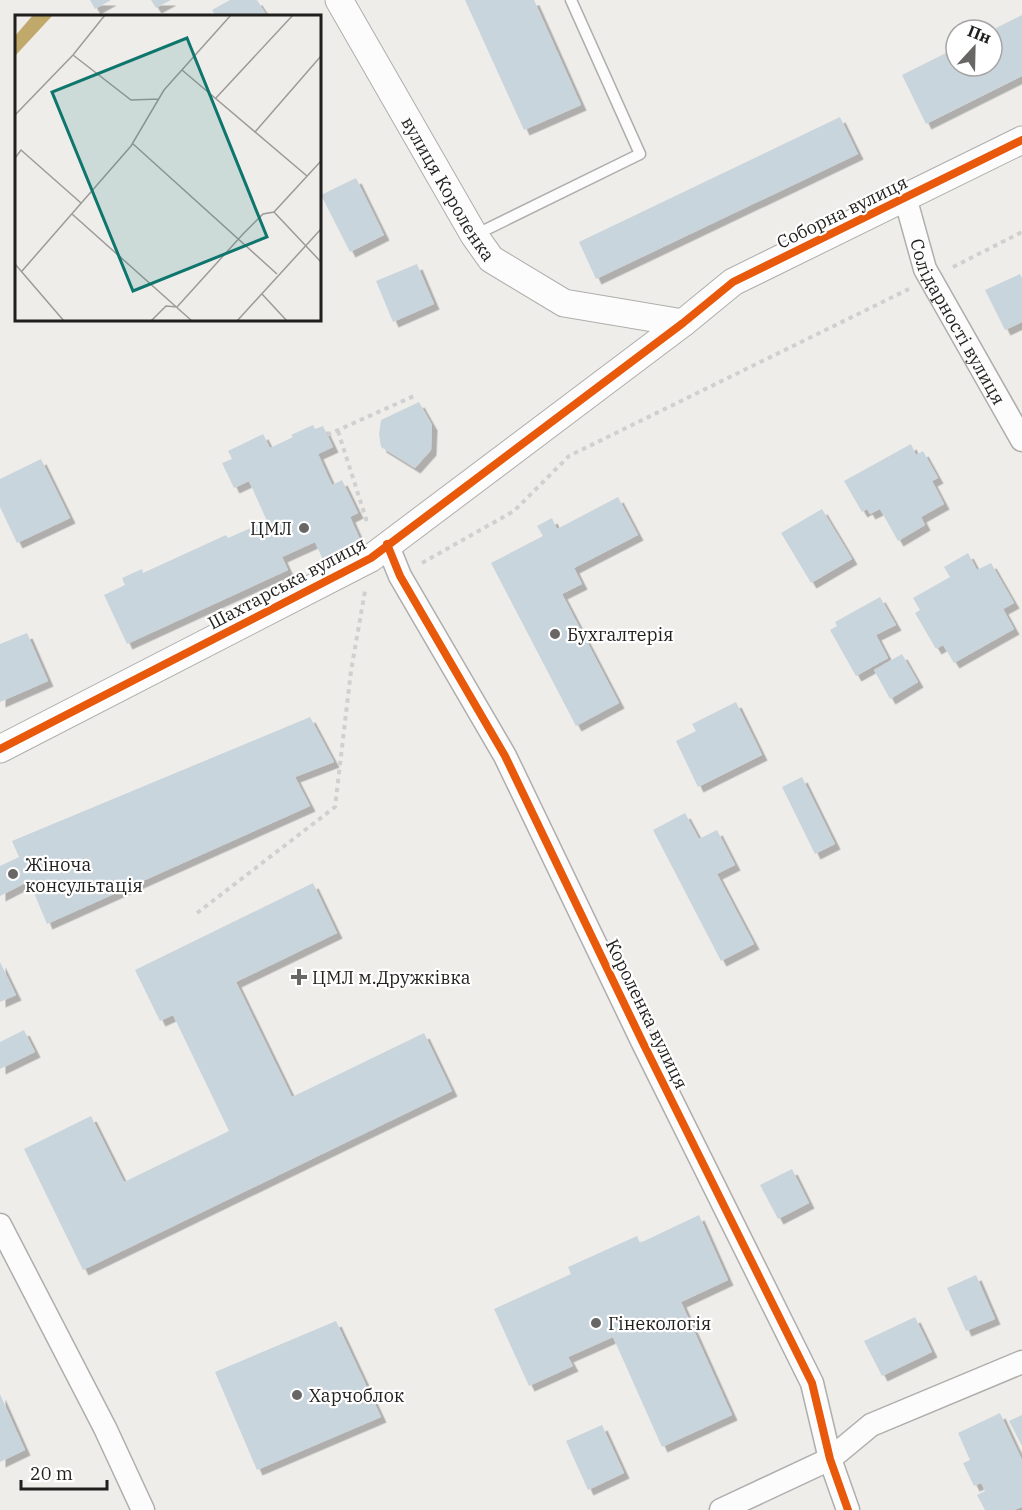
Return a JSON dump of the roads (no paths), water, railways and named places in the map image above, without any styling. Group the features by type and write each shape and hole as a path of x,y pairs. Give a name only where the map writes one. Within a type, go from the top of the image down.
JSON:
{"street":[{"name":"вулиця Короленка","path":"339,0 474,235 491,259 564,303 683,322"},
{"name":"Соборна вулиця","path":"683,322 734,282 1022,140"},
{"name":"Солідарності вулиця","path":"905,197 925,269 1022,441"},
{"name":"Шахтарська вулиця","path":"0,749 379,551 683,322"},
{"name":"Короленка вулиця","path":"379,551 400,576 505,756 812,1383 830,1459 848,1510"},
{"path":"0,1225 105,1428 143,1510"},
{"path":"721,1510 830,1459 871,1425 1022,1362"}],"lane":[{"path":"474,235 640,154 572,0"}],"place":[{"name":"ЦМЛ","path":"304,528"},
{"name":"Бухгалтерія","path":"555,634"},
{"name":"Жіноча консультація","path":"13,874"},
{"name":"ЦМЛ м.Дружківка","path":"299,977"},
{"name":"Гінекологія","path":"596,1323"},
{"name":"Харчоблок","path":"297,1395"}]}
